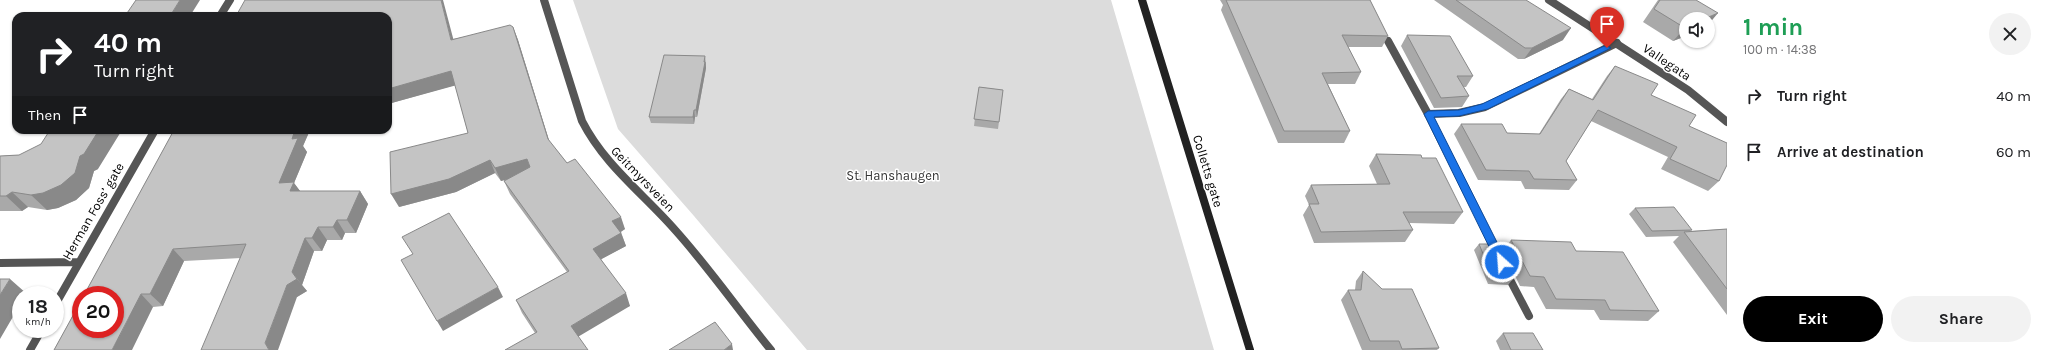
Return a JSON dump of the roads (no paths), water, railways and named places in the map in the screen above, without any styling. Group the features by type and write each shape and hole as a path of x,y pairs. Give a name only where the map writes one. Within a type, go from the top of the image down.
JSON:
{"main road":[{"name":"Colletts gate","path":"1142,0 1250,350"}],"street":[{"path":"222,12 230,0"},
{"name":"Geitmyrsveien","path":"544,0 582,121 590,139 602,154 675,231 771,350"},
{"name":"Vallegata","path":"1549,0 1688,90 1727,122"},
{"path":"1388,41 1428,114 1528,316"},
{"path":"1428,114 1459,113 1485,107 1617,43"},
{"name":"Herman Foss’ gate","path":"64,288 153,134"},
{"path":"0,263 78,262"},
{"path":"30,350 37,338"}],"park label":[{"name":"St. Hanshaugen","path":"893,175"}]}
